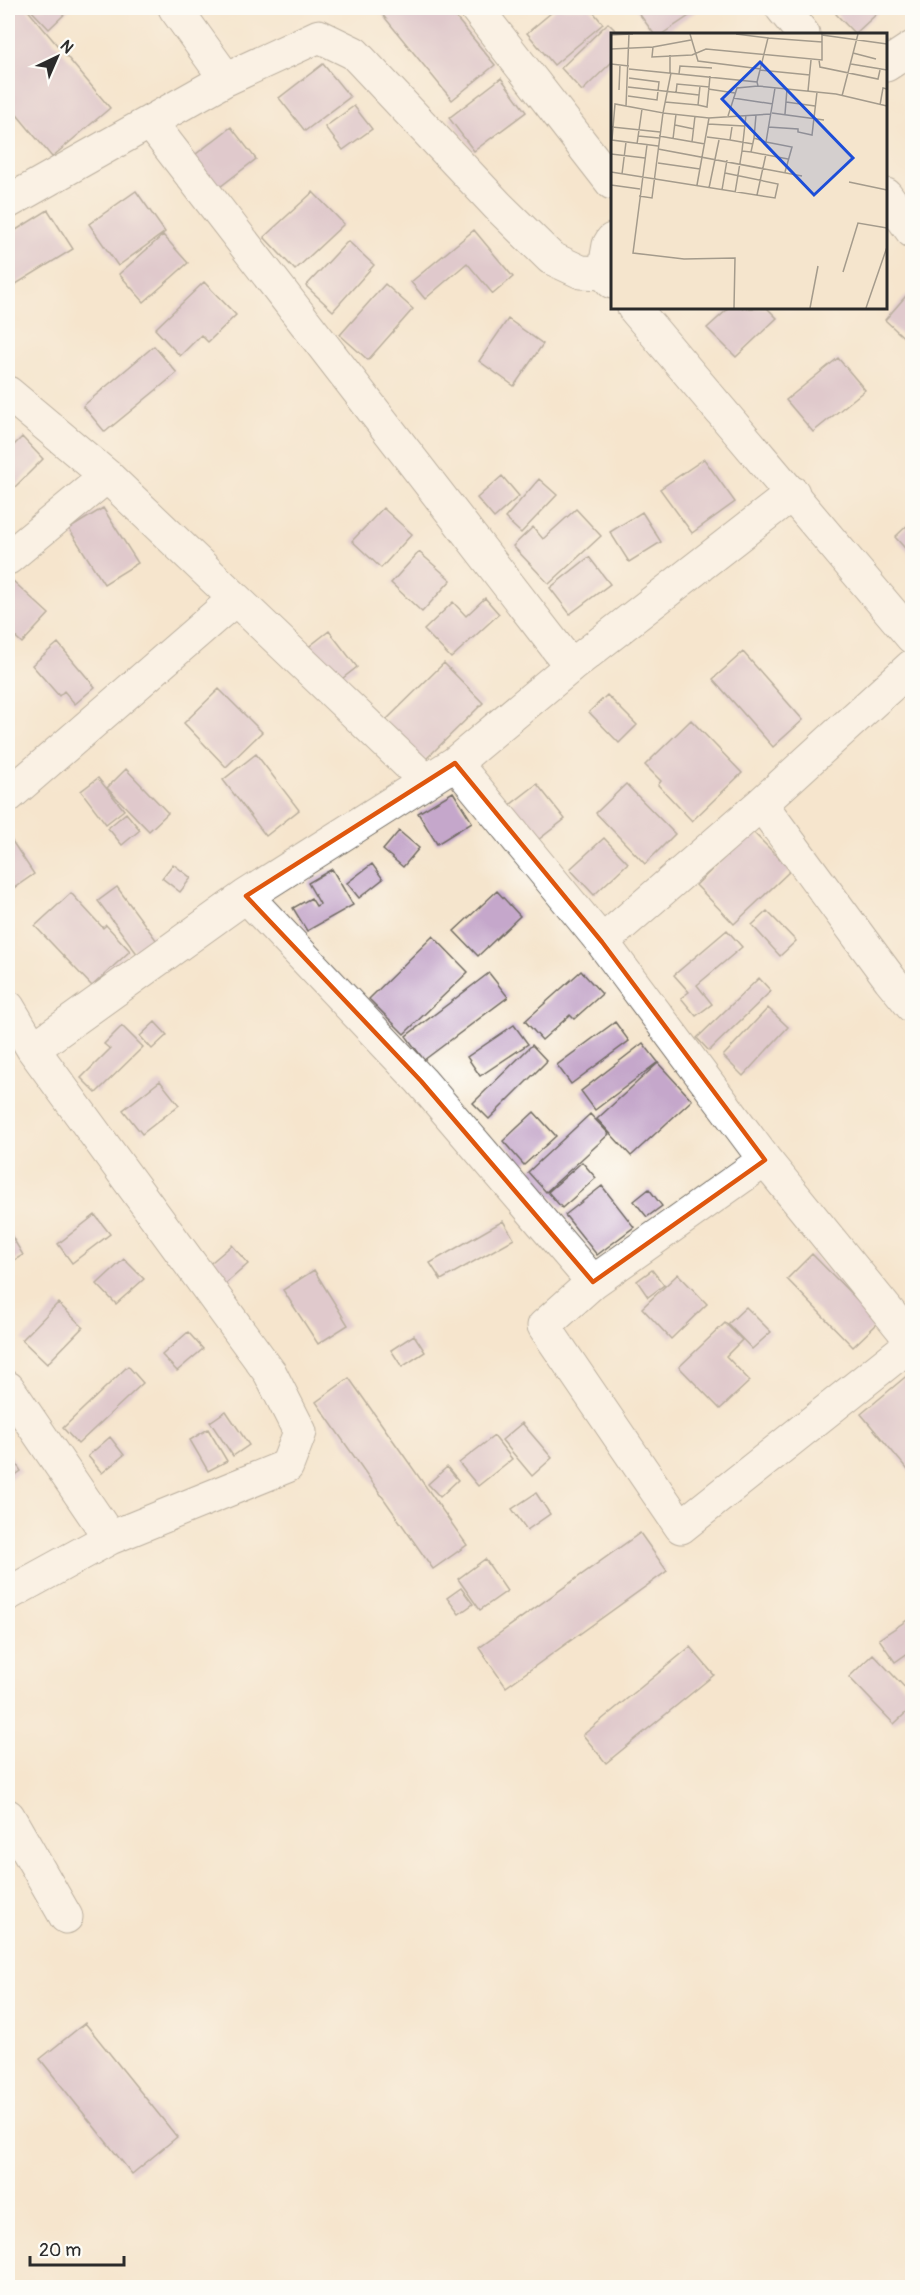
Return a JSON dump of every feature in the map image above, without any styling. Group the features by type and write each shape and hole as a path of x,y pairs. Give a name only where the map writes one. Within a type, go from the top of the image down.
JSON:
{"street":[{"path":"175,8 226,79"},
{"path":"477,8 611,182"},
{"path":"782,8 802,33"},
{"path":"8,202 226,79 319,36 354,53 498,206 551,258 581,272 608,278 611,242"},
{"path":"887,64 912,48"},
{"path":"150,122 571,666"},
{"path":"887,198 912,231"},
{"path":"635,309 793,493 912,637"},
{"path":"8,393 107,476 425,780"},
{"path":"8,558 107,476"},
{"path":"33,1049 246,896 455,763 571,666 793,493"},
{"path":"8,796 235,599"},
{"path":"602,942 761,804 912,666"},
{"path":"455,763 602,942 765,1161 912,1342 681,1527 544,1326 593,1282 765,1161"},
{"path":"761,804 912,1006"},
{"path":"246,896 421,1081 593,1282"},
{"path":"8,1006 33,1049 270,1373 300,1432 287,1466 110,1538 8,1594"},
{"path":"8,1388 110,1538"},
{"path":"8,1816 66,1917"}],"highlighted area":[{"path":"455,763 602,942 765,1160 593,1282 421,1081 246,896"}],"building":[{"path":"8,8 26,8 110,108 52,157 8,104"},
{"path":"29,8 71,8 49,29"},
{"path":"377,8 448,8 495,65 452,100"},
{"path":"557,8 590,8 603,24 554,65 527,33"},
{"path":"635,8 701,8 664,33 653,33"},
{"path":"842,8 883,8 856,33 836,14"},
{"path":"608,23 618,33 611,33 611,63 582,91 561,68"},
{"path":"323,64 350,97 305,131 279,98"},
{"path":"501,78 526,112 474,151 449,118"},
{"path":"354,106 372,129 343,150 325,127"},
{"path":"231,127 256,159 216,190 191,158"},
{"path":"136,191 165,232 118,266 89,224"},
{"path":"313,192 344,224 295,270 264,237"},
{"path":"48,210 73,249 8,289 8,235"},
{"path":"474,230 513,277 493,294 467,263 425,299 411,282"},
{"path":"163,235 188,263 144,302 119,274"},
{"path":"348,241 374,265 333,311 306,286"},
{"path":"204,282 236,315 208,342 201,335 180,356 155,329"},
{"path":"385,284 413,309 368,360 340,335"},
{"path":"912,289 912,345 885,320"},
{"path":"728,309 768,309 777,318 736,357 707,328"},
{"path":"508,319 543,344 514,386 479,361"},
{"path":"154,346 177,373 105,432 83,406"},
{"path":"838,358 865,390 813,432 786,400"},
{"path":"22,437 43,459 14,488 8,481 8,451"},
{"path":"704,459 735,502 692,533 660,489"},
{"path":"502,476 519,496 494,518 477,498"},
{"path":"539,479 557,495 521,533 505,518"},
{"path":"103,508 138,563 104,584 69,529"},
{"path":"383,508 412,534 381,568 352,541"},
{"path":"576,509 601,536 549,584 513,546 533,527 543,539"},
{"path":"642,512 661,542 629,562 610,532"},
{"path":"912,521 912,556 895,537"},
{"path":"419,552 451,580 422,612 391,583"},
{"path":"589,557 610,584 570,614 550,588"},
{"path":"13,581 49,614 22,643 8,630 8,587"},
{"path":"485,598 499,614 451,658 424,630 453,602 466,616"},
{"path":"329,631 357,667 334,685 306,649"},
{"path":"58,643 95,687 75,704 64,691 59,696 32,665"},
{"path":"743,652 803,720 773,747 713,679"},
{"path":"444,663 483,703 423,762 384,722"},
{"path":"219,689 262,732 226,767 184,723"},
{"path":"607,695 637,725 619,743 589,712"},
{"path":"691,720 742,773 692,821 658,785 661,781 645,765"},
{"path":"256,754 299,810 266,836 223,780"},
{"path":"126,769 168,813 149,831 107,788"},
{"path":"98,778 124,810 106,824 81,791"},
{"path":"537,784 565,819 538,840 510,805"},
{"path":"626,784 675,834 645,864 596,813"},
{"path":"453,792 472,822 437,844 418,813"},
{"path":"126,813 140,830 122,845 108,828"},
{"path":"399,831 419,848 403,867 383,850"},
{"path":"752,831 791,870 734,924 696,885"},
{"path":"8,835 34,874 11,890 8,886"},
{"path":"604,838 628,863 594,895 570,869"},
{"path":"173,864 191,878 180,892 162,878"},
{"path":"372,864 383,879 359,898 347,883"},
{"path":"332,869 353,905 307,931 293,908 311,898 316,906 320,904 308,883"},
{"path":"117,887 157,941 138,955 98,901"},
{"path":"497,891 520,916 478,956 454,931"},
{"path":"71,893 103,928 106,925 130,951 92,986 35,926"},
{"path":"767,911 796,941 780,956 752,925"},
{"path":"727,930 742,947 697,985 712,1004 696,1016 681,998 689,992 674,975"},
{"path":"433,936 468,972 404,1034 369,999"},
{"path":"581,971 602,994 574,1019 570,1015 542,1040 525,1021"},
{"path":"489,973 508,997 424,1060 406,1036"},
{"path":"759,978 771,991 709,1051 697,1038"},
{"path":"768,1008 788,1027 743,1076 723,1056"},
{"path":"155,1022 167,1035 152,1049 140,1036"},
{"path":"615,1022 629,1041 571,1084 557,1065"},
{"path":"514,1025 528,1044 480,1076 467,1057"},
{"path":"122,1026 143,1047 96,1093 81,1078 110,1049 104,1044"},
{"path":"643,1043 658,1062 595,1110 581,1091"},
{"path":"532,1045 547,1061 489,1119 473,1103"},
{"path":"658,1063 692,1100 631,1156 597,1119"},
{"path":"160,1081 179,1105 142,1134 123,1110"},
{"path":"534,1112 556,1136 524,1165 503,1141"},
{"path":"590,1114 609,1134 546,1192 528,1172"},
{"path":"582,1162 596,1178 562,1208 548,1192"},
{"path":"602,1186 634,1227 597,1255 565,1215"},
{"path":"649,1189 662,1206 647,1217 634,1201"},
{"path":"95,1215 110,1234 72,1263 58,1244"},
{"path":"503,1221 514,1239 441,1280 430,1263"},
{"path":"8,1230 23,1255 8,1264"},
{"path":"232,1245 248,1264 223,1286 206,1267"},
{"path":"812,1254 879,1322 853,1347 787,1279"},
{"path":"124,1259 144,1279 116,1304 97,1284"},
{"path":"314,1270 348,1325 318,1344 283,1290"},
{"path":"652,1270 664,1285 648,1297 637,1281"},
{"path":"678,1274 707,1304 671,1339 642,1308"},
{"path":"58,1303 83,1327 47,1364 22,1340"},
{"path":"746,1307 771,1332 752,1349 728,1324"},
{"path":"725,1323 742,1340 726,1356 750,1381 720,1409 679,1367"},
{"path":"188,1332 203,1349 177,1371 162,1355"},
{"path":"414,1335 425,1352 402,1367 391,1350"},
{"path":"128,1366 143,1383 78,1444 63,1428"},
{"path":"910,1373 912,1376 912,1475 861,1414"},
{"path":"349,1378 467,1545 433,1569 316,1402"},
{"path":"226,1411 249,1445 233,1456 210,1422"},
{"path":"522,1423 552,1458 532,1476 502,1440"},
{"path":"208,1429 227,1461 208,1471 190,1440"},
{"path":"494,1436 512,1459 478,1486 459,1463"},
{"path":"110,1437 124,1455 102,1473 88,1456"},
{"path":"8,1451 21,1471 8,1480"},
{"path":"447,1467 458,1480 440,1497 428,1484"},
{"path":"536,1493 550,1514 527,1530 512,1509"},
{"path":"640,1533 667,1571 506,1687 479,1648"},
{"path":"485,1559 507,1591 480,1610 458,1579"},
{"path":"461,1588 473,1604 459,1614 447,1598"},
{"path":"912,1617 912,1650 895,1662 879,1639"},
{"path":"690,1647 714,1675 606,1763 583,1735"},
{"path":"873,1654 912,1695 912,1707 894,1724 849,1677"},
{"path":"85,2023 177,2137 132,2174 40,2059"}]}
